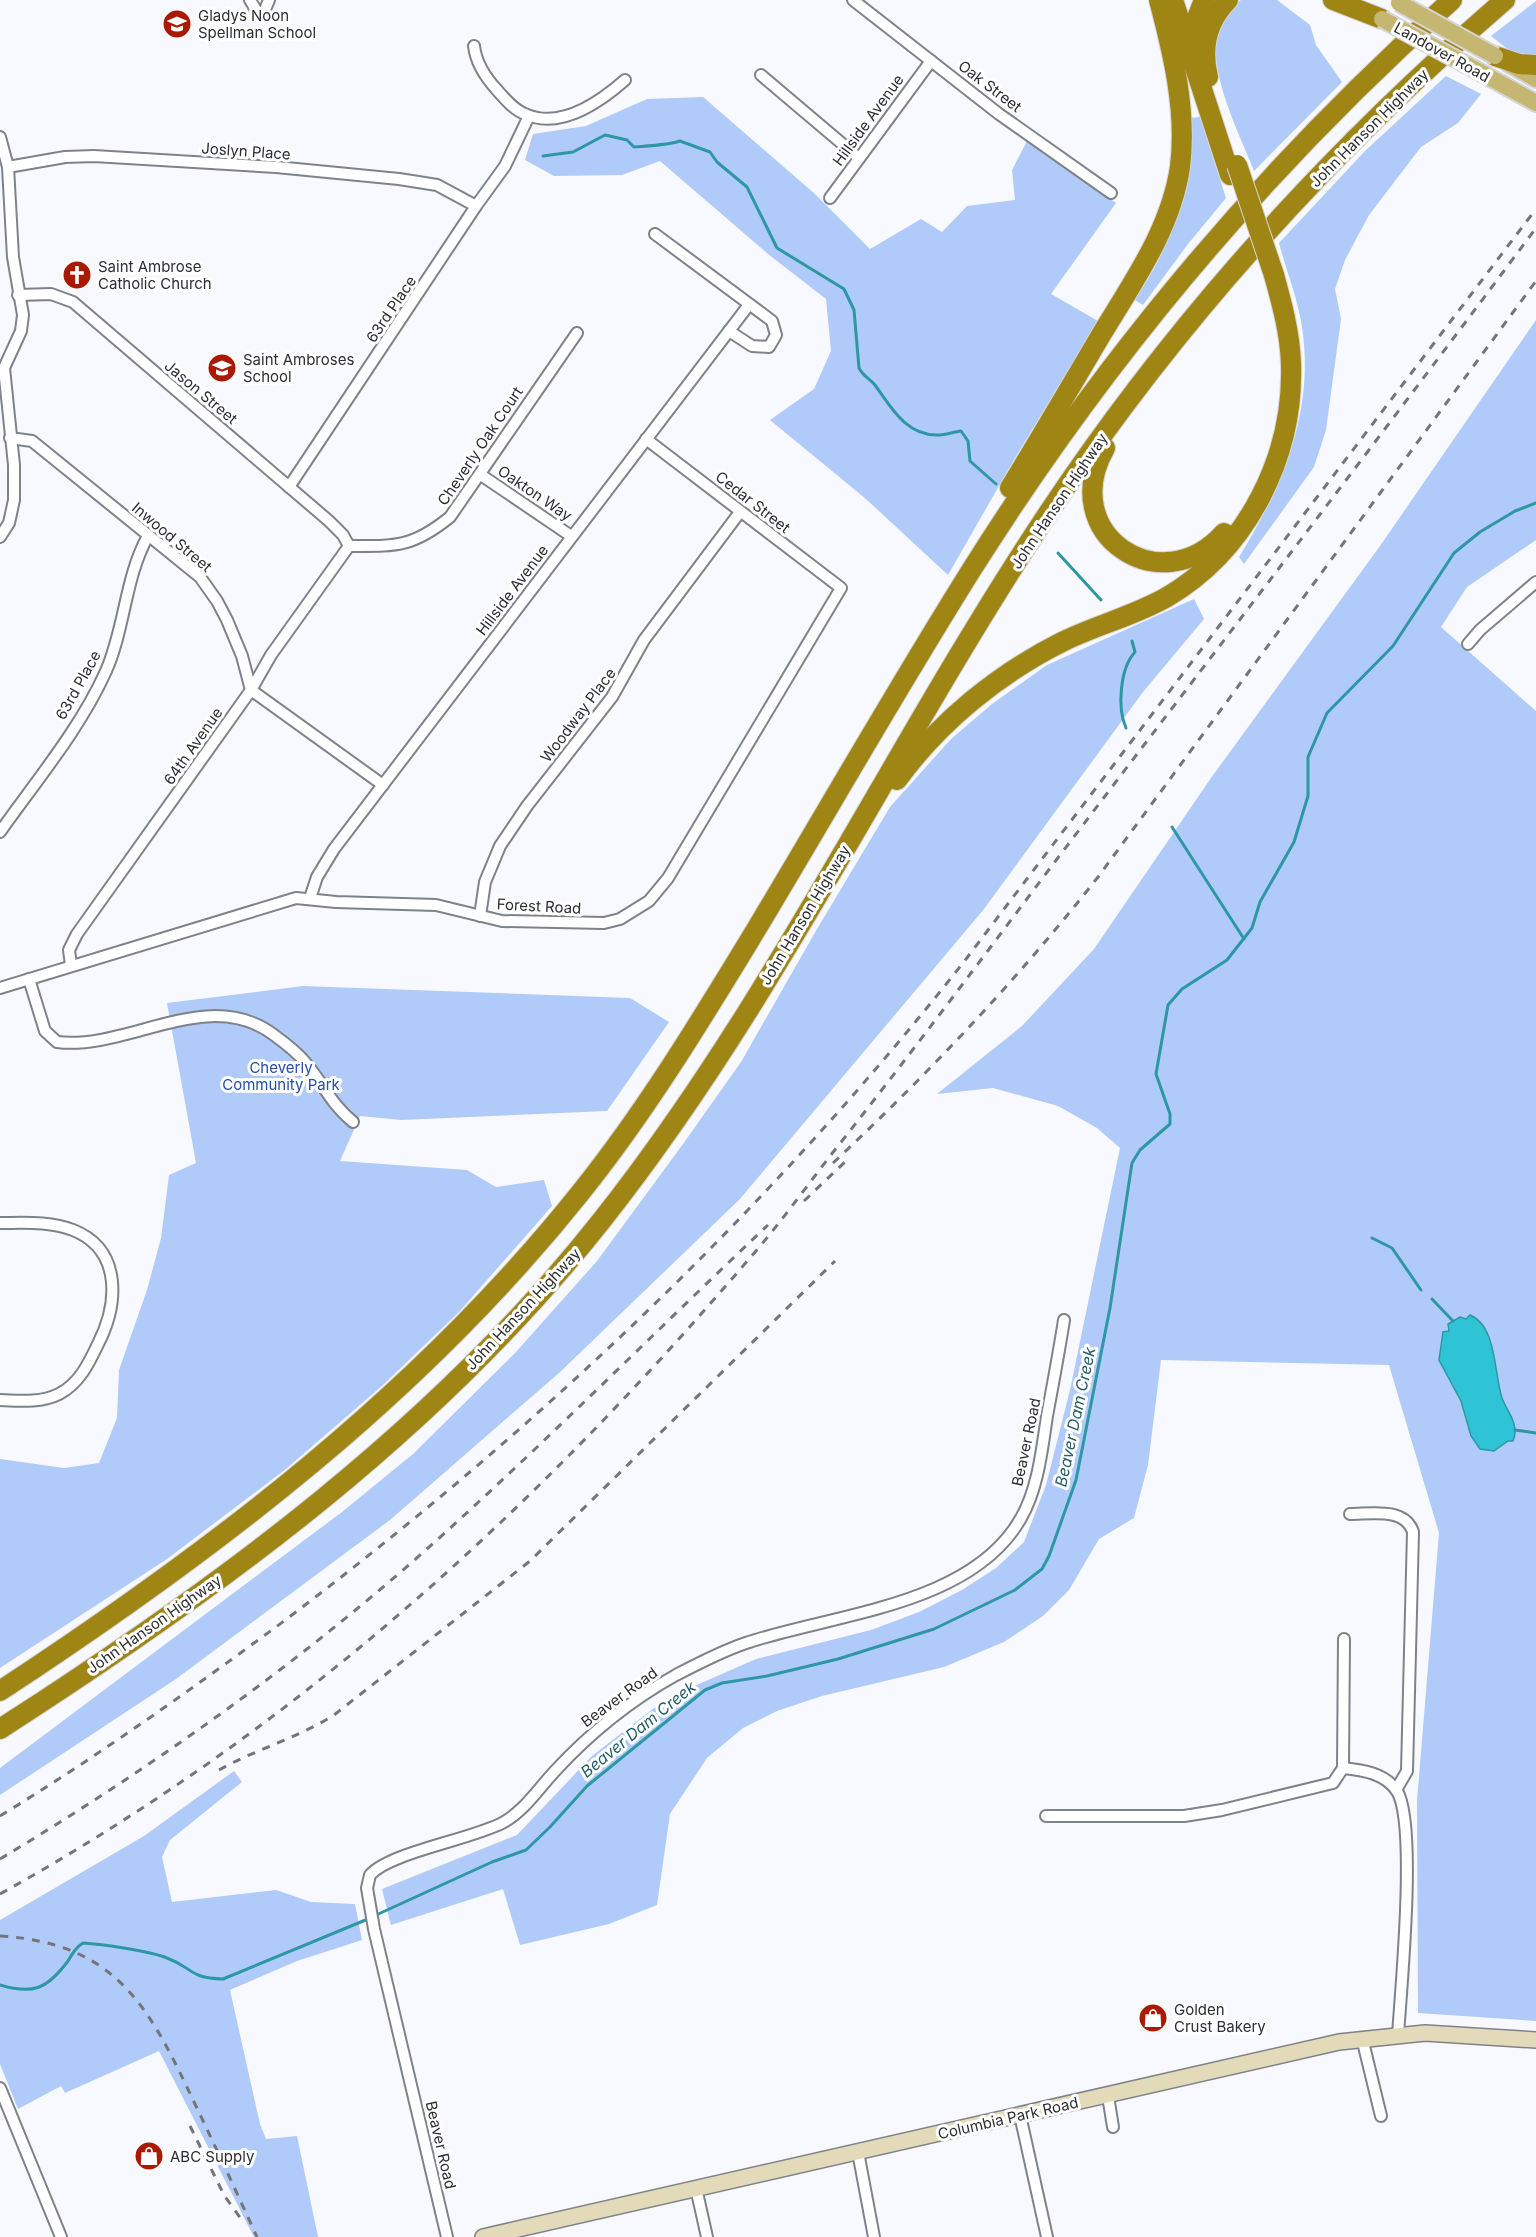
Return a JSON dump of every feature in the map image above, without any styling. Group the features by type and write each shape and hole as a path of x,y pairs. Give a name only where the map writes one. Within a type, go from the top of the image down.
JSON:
{"highway":[{"path":"944,614 963,567 1132,284 1170,209 1180,168 1181,114 1174,65 1159,0"},
{"path":"832,870 914,758 973,700 1027,661 1062,642 1167,597 1207,567 1241,529 1255,507 1273,469 1289,404 1290,347 1284,311 1270,279 1173,0"},
{"path":"1192,57 1193,33 1204,0"},
{"path":"1228,0 1212,23 1205,55 1234,170"},
{"path":"1333,0 1382,19"},
{"path":"1404,44 1440,0"},
{"name":"John Hanson Highway","path":"0,1690 140,1596 309,1467 416,1373 532,1251 592,1179 668,1072 944,614 1037,471 1157,309 1258,192 1322,124 1452,0"},
{"name":"John Hanson Highway","path":"0,1729 132,1641 260,1548 398,1435 505,1332 594,1231 671,1128 723,1050 1026,548 1131,397 1217,290 1321,174 1411,84 1503,2"},
{"path":"1495,56 1519,64 1536,65"},
{"path":"1131,397 1094,473 1091,496 1094,512 1108,537 1132,555 1165,562 1192,557 1218,539 1236,516 1255,483 1270,445 1277,409 1280,372 1270,279"}],"main road":[{"name":"Landover Road","path":"1349,0 1536,103"},
{"name":"Landover Road","path":"1395,1 1536,79"}],"street":[{"path":"250,0 259,15 264,12 269,0"},
{"name":"Oak Street","path":"853,0 999,114 1111,193"},
{"path":"474,46 476,59 492,85 518,110 529,116 550,118 574,113 604,96 625,80"},
{"name":"Hillside Avenue","path":"830,198 931,61"},
{"path":"761,75 859,158"},
{"name":"63rd Place","path":"289,487 505,166 529,116"},
{"path":"0,137 8,167 13,257 23,324 4,368 14,465 14,500 9,523 1,535"},
{"name":"Joslyn Place","path":"8,167 65,157 94,156 276,167 421,182 448,190 476,206"},
{"path":"655,234 775,326 773,344 764,348 752,346 729,331"},
{"name":"Jason Street","path":"18,295 51,294 73,302 338,529 349,546"},
{"name":"Hillside Avenue","path":"310,898 317,877 326,861 748,306"},
{"name":"Cheverly Oak Court","path":"349,546 393,545 424,536 450,517 577,333"},
{"name":"Inwood Street","path":"10,438 32,441 173,555 209,588 235,639 251,690"},
{"name":"Cedar Street","path":"646,439 841,588"},
{"name":"Oakton Way","path":"481,475 571,536"},
{"name":"Woodway Place","path":"480,916 487,874 500,846 527,807 612,697 644,640 740,512"},
{"name":"63rd Place","path":"0,832 86,709 105,672 121,626 141,549 148,536"},
{"name":"64th Avenue","path":"71,965 69,950 77,934 251,690 271,655 349,546"},
{"path":"1468,644 1480,630 1536,582"},
{"name":"Forest Road","path":"0,988 281,901 310,898 336,902 436,905 480,916 521,922 604,923 620,919 649,901 668,878 841,588"},
{"path":"251,690 383,785"},
{"path":"29,979 45,1031 57,1042 83,1042 213,1015 250,1021 266,1029 298,1054 332,1103 353,1122"},
{"path":"0,1222 57,1225 87,1237 107,1262 114,1290 112,1312 80,1377 60,1394 46,1399 0,1400"},
{"name":"Beaver Road","path":"447,2237 368,1898 367,1883 372,1872 387,1864 503,1822 529,1801 584,1741 616,1714 673,1677 708,1658 746,1643 901,1601 939,1586 990,1555 1006,1541 1022,1517 1031,1491 1064,1320"},
{"path":"1350,1514 1396,1515 1407,1520 1413,1532 1407,1771 1396,1790"},
{"path":"1046,1816 1184,1816 1222,1810 1321,1788 1333,1783 1343,1768 1344,1639"},
{"path":"1343,1768 1365,1771 1381,1777 1396,1790 1404,1809 1406,1836 1398,2035"},
{"name":"Columbia Park Road","path":"483,2237 1108,2096 1247,2062 1362,2038 1444,2033 1536,2040"},
{"path":"1362,2038 1381,2116"},
{"path":"0,2088 61,2237"},
{"path":"1108,2096 1113,2127"},
{"path":"1020,2115 1047,2237"},
{"path":"858,2152 874,2237"},
{"path":"696,2188 707,2237"}],"green space":[{"path":"1241,0 1277,0 1310,25 1316,45 1342,82 1254,171 1228,106 1220,81 1216,57 1217,34 1225,15"},
{"path":"1536,1 1536,59 1514,54 1491,36"},
{"path":"1446,76 1481,94 1458,123 1421,147 1369,215 1345,260 1335,289 1341,319 1326,430 1314,467 1244,564 1239,557 1269,503 1292,448 1304,389 1305,358 1302,327 1279,243 1365,151"},
{"path":"703,97 815,194 870,249 921,219 942,232 967,206 1015,200 1012,170 1027,141 1116,203 1051,294 1098,321 1015,458 948,575 866,499 770,420 814,389 831,351 826,299 768,254 660,161 622,175 554,176 525,160 533,134 586,126 647,99"},
{"path":"1200,117 1226,198 1188,244 1143,305 1135,300 1170,235 1183,192 1189,145 1189,118"},
{"path":"1536,320 1536,540 1467,587 1441,627 1536,711 1536,2021 1418,2013 1417,1801 1439,1533 1389,1365 1161,1360 1148,1465 1134,1518 1099,1539 1069,1590 1043,1616 1004,1642 944,1667 822,1696 777,1711 743,1728 707,1758 670,1814 657,1905 609,1924 520,1945 503,1889 391,1925 382,1889 517,1835 592,1756 667,1698 756,1659 871,1630 919,1612 962,1590 996,1568 1024,1542 1046,1485 1070,1390 1120,1148 1097,1128 1058,1106 993,1088 937,1094 1022,1026 1094,949 1211,778 1380,546"},
{"path":"1194,599 1204,619 1143,692 984,909 740,1199 559,1373 390,1520 176,1679 0,1795 0,1768 342,1512 413,1454 516,1352 597,1261 683,1144 741,1062 890,807 951,739 992,704 1047,665"},
{"name":"Cheverly Community Park","path":"303,986 630,998 669,1022 607,1111 401,1120 360,1116 340,1161 467,1170 496,1187 544,1180 552,1206 459,1312 383,1385 286,1469 167,1559 0,1668 0,1459 64,1468 99,1463 117,1418 119,1370 147,1290 161,1238 169,1175 196,1163 167,1003"},
{"path":"234,1771 242,1782 170,1840 162,1857 172,1902 276,1890 311,1902 355,1904 362,1940 297,1961 230,1990 260,2124 266,2139 297,2136 318,2237 254,2237 159,2051 65,2093 61,2086 18,2109 0,2064 0,1920 144,1836"}],"shaded area":[{"path":"1470,1315 1479,1321 1490,1340 1499,1388 1515,1429 1513,1441 1508,1441 1494,1451 1480,1449 1471,1436 1461,1401 1439,1360 1443,1332 1449,1331 1448,1324 1460,1317 1466,1319"}],"waterway":[{"path":"543,156 573,152 605,135 627,140 634,147 680,141 710,152 717,162 747,187 777,248 844,289 854,310 859,368 875,385 900,419 917,431 927,434 941,435 961,431 968,441 970,461 996,484"},
{"name":"Beaver Dam Creek","path":"374,1916 492,1862 526,1850 587,1786 705,1690 722,1683 767,1676 838,1659 934,1629 1015,1590 1042,1569 1049,1556 1076,1480 1110,1308 1132,1163 1140,1150 1170,1124 1170,1114 1156,1074 1168,1005 1182,989 1227,960 1252,928 1260,902 1294,842 1308,796 1308,757 1327,713 1393,646 1454,553 1480,532 1515,511 1536,503"},
{"path":"1058,553 1101,600"},
{"path":"1126,728 1121,699 1123,678 1135,652 1132,641"},
{"path":"1172,827 1244,939"},
{"path":"1372,1238 1392,1248 1421,1290"},
{"path":"1432,1299 1453,1321"},
{"path":"1515,1430 1536,1433"},
{"name":"Beaver Dam Creek","path":"0,1985 30,1989 46,1984 83,1943 159,1955 197,1975 223,1979 368,1919"}],"railway":[{"path":"0,1816 73,1770 180,1697 284,1621 378,1548 558,1394 729,1230 810,1144 888,1055 963,963 1536,209"},
{"path":"0,1894 108,1830 211,1761 309,1688 403,1611 494,1529 581,1443 666,1353 792,1206 1536,228"},
{"path":"833,1163 904,1095 971,1025 1098,877 1536,281"},
{"path":"804,1201 847,1160"},
{"path":"0,1859 118,1785 175,1746 288,1664 343,1620 489,1493 768,1225"},
{"path":"219,1770 334,1715 530,1561 835,1261"},
{"path":"0,1936 40,1941 74,1952 102,1967 125,1987 145,2011 179,2070 257,2237"},
{"path":"190,2126 224,2195 244,2223"}],"place":[{"name":"Gladys Noon Spellman School","path":"177,24"},
{"name":"Saint Ambrose Catholic Church","path":"77,275"},
{"name":"Saint Ambroses School","path":"222,368"},
{"name":"Golden Crust Bakery","path":"1153,2018"},
{"name":"ABC Supply","path":"149,2156"}]}
